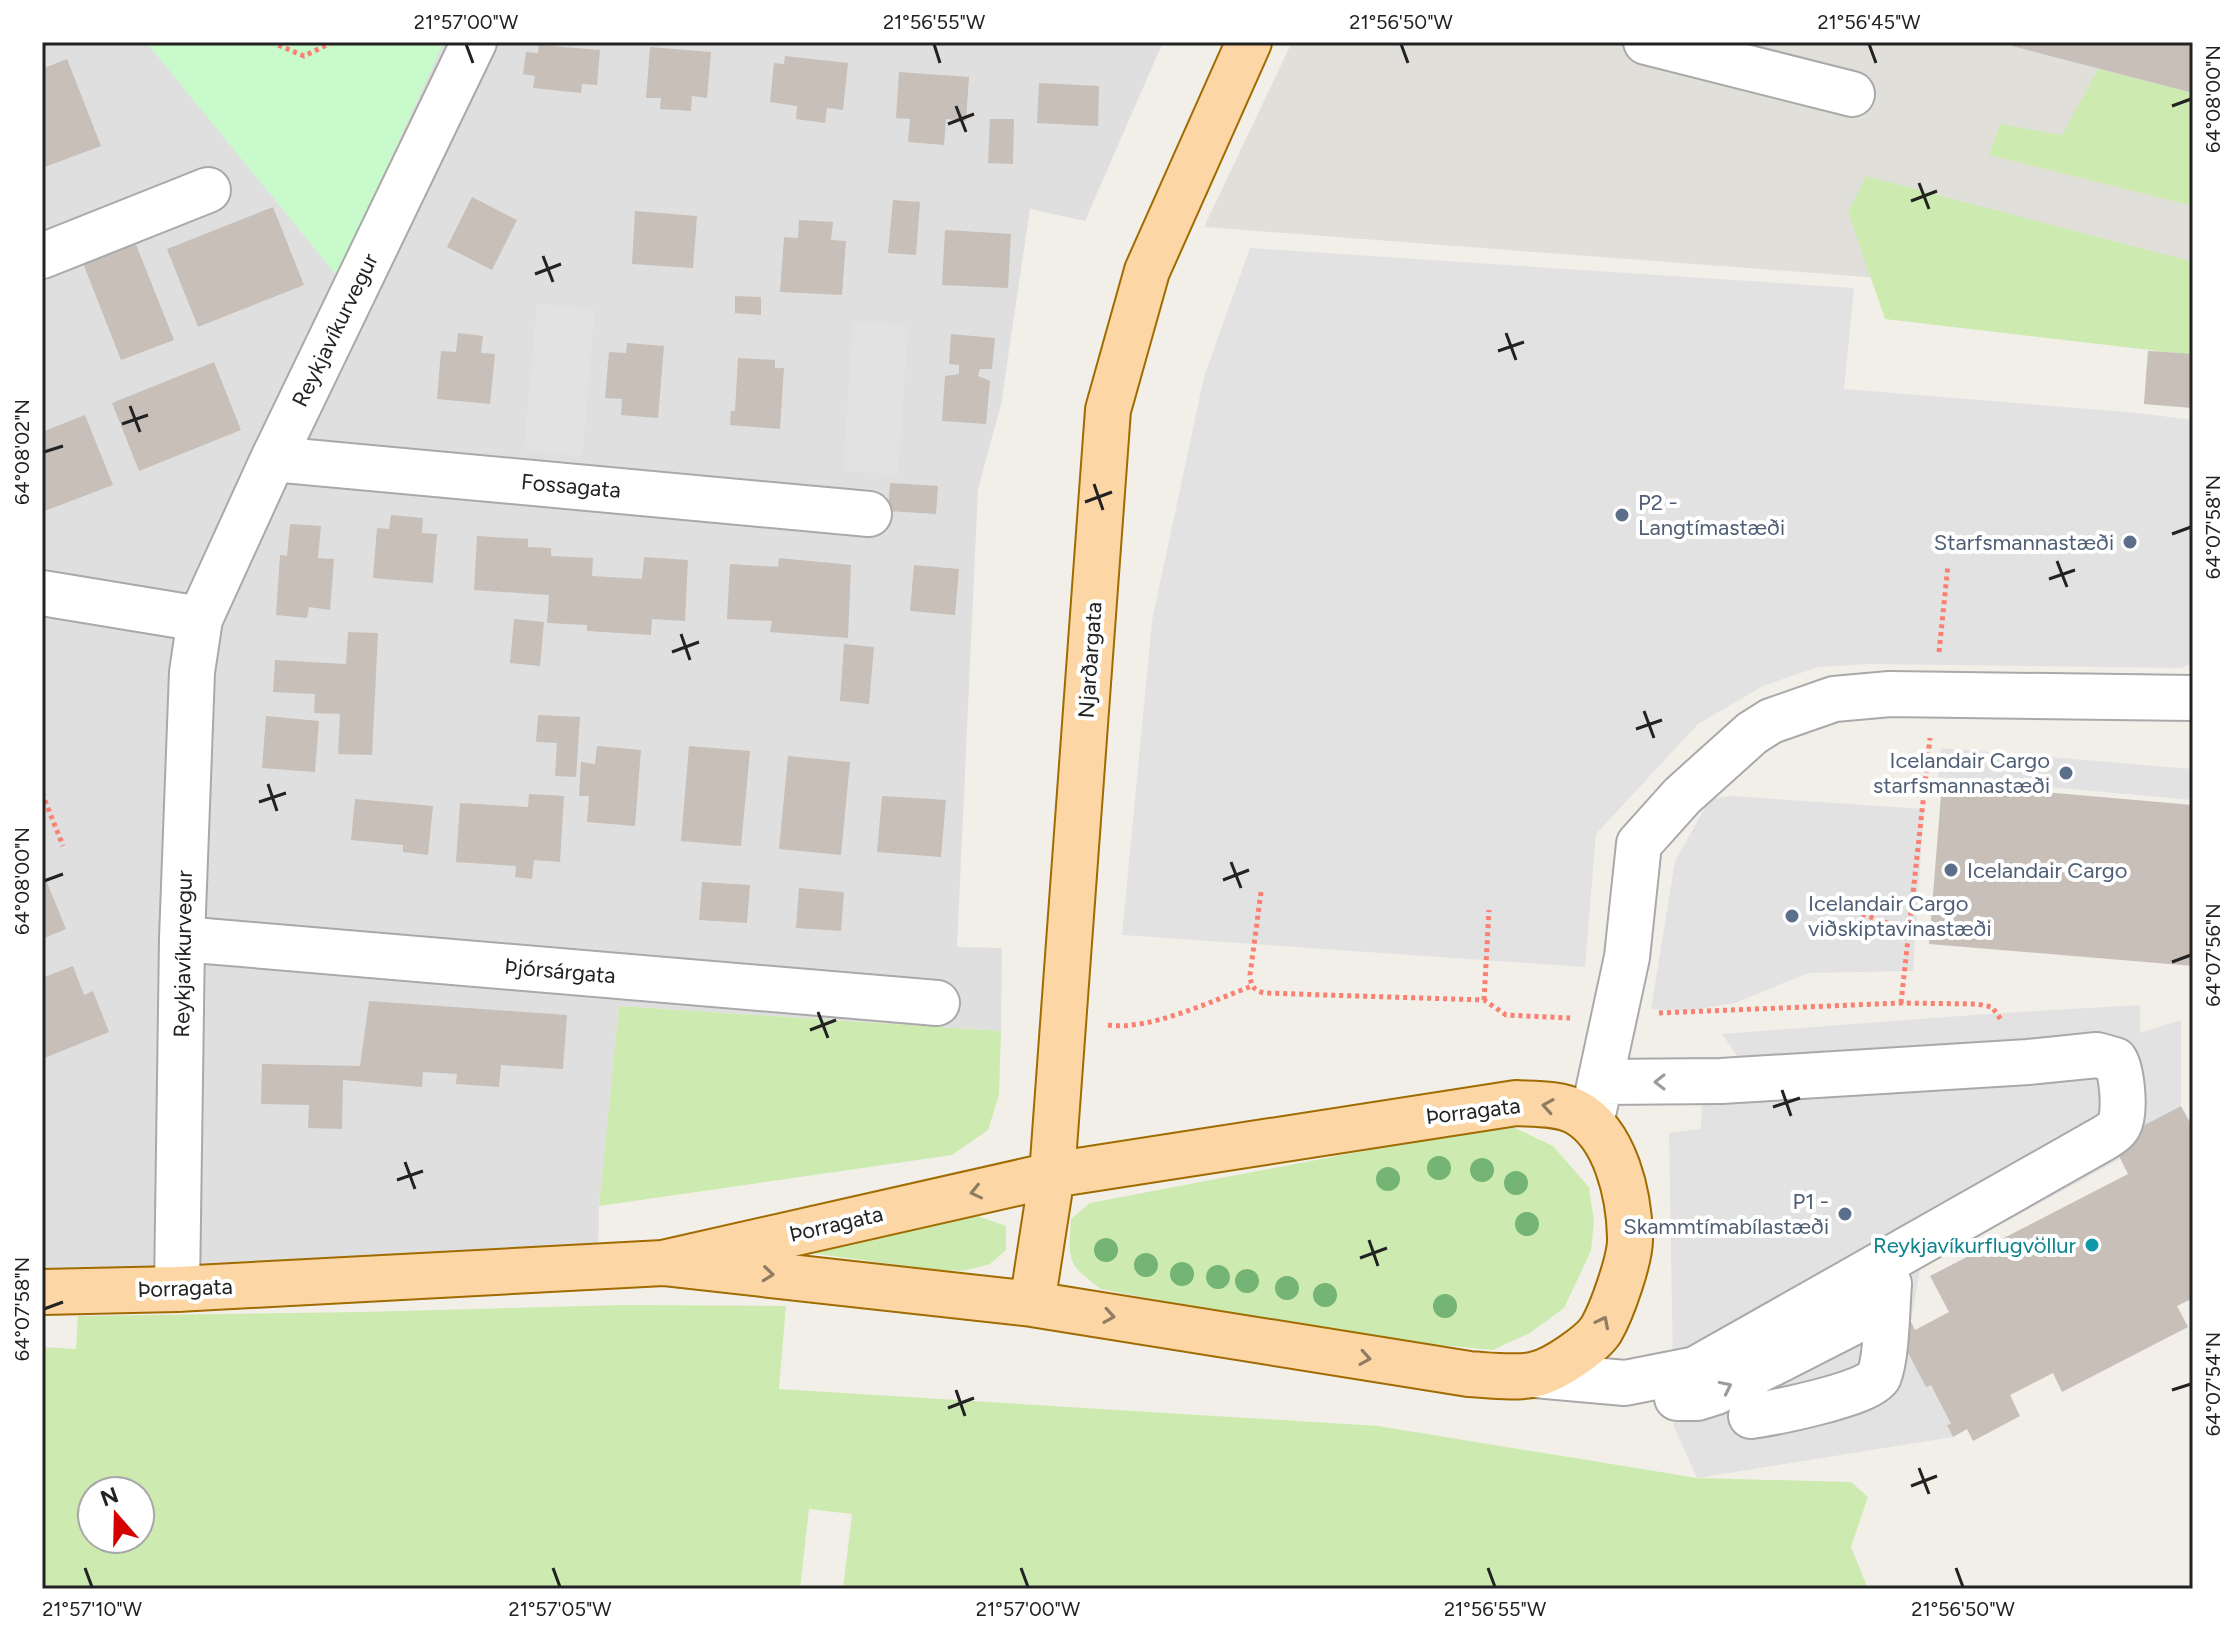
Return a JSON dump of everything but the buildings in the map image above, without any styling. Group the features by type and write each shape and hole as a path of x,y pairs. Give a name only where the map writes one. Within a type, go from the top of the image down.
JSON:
{"main road":[{"name":"Njarðargata","path":"1032,1304 1052,1175 1108,410 1147,271 1249,42"},
{"name":"Þorragata","path":"42,1292 177,1289 663,1263 1032,1304 1469,1374 1535,1375 1565,1362 1600,1332 1618,1291 1630,1239 1621,1172 1602,1137 1576,1112 1548,1104 1516,1103 1052,1175 663,1263"}],"street":[{"name":"Reykjavíkurvegur","path":"177,1289 182,939 192,672 200,619 273,459 474,42"},
{"path":"1646,42 1852,94"},
{"path":"42,256 208,190"},
{"name":"Fossagata","path":"273,459 869,514"},
{"path":"42,593 200,619"},
{"path":"1591,1124 1627,957 1639,844 1682,796 1752,733 1771,721 1834,699 1890,694 2193,698"},
{"name":"Þjórsárgata","path":"182,939 937,1003"},
{"path":"1600,1082 1721,1081 2097,1055 2115,1060 2120,1068 2122,1113 2117,1129 1696,1369 1625,1383"},
{"path":"1751,1416 1841,1395 1875,1382 1879,1375 1892,1258"},
{"path":"1535,1375 1625,1383 1679,1399 1697,1398 1716,1392 1887,1305"}],"path":[{"path":"271,42 304,56 333,42"},
{"path":"1901,1003 1948,565"},
{"path":"42,793 63,846"},
{"path":"1261,892 1250,975 1252,986 1264,993 1484,1000 1506,1015 1598,1019 1614,1015 1901,1003 1977,1004 1992,1007 2028,1062"},
{"path":"1484,1000 1489,910"},
{"path":"1862,914 1910,931"},
{"path":"1100,1024 1119,1027 1151,1023 1252,986"}],"shaded area":[{"path":"42,42 1163,42 1085,221 1030,209 1001,405 978,489 957,947 1002,948 1001,1031 619,1006 599,1206 598,1266 42,1292"},
{"path":"1292,42 2193,42 2193,408 2144,404 2148,351 2154,351 2158,299 1204,227"},
{"name":"P2 - Langtímastæði","path":"1250,248 1854,288 1844,389 2193,420 2193,663 2181,668 1869,664 1818,667 1763,686 1698,724 1596,834 1585,967 1122,935 1152,621 1204,377"},
{"path":"537,304 595,309 582,456 524,451"},
{"path":"853,321 908,325 898,474 843,471"},
{"name":"Icelandair Cargo starfsmannastæði","path":"1941,748 2193,769 2193,800 1938,777"},
{"name":"Icelandair Cargo viðskiptavinastæði","path":"1731,796 1924,809 1913,971 1808,973 1735,1003 1687,1011 1651,1009 1675,861 1710,799"},
{"name":"P1 - Skammtímabílastæði","path":"2140,1005 2140,1033 2181,1020 2181,1106 2112,1142 2120,1159 1920,1269 1911,1322 1904,1325 1926,1387 1931,1385 1951,1424 1947,1426 1953,1437 1697,1478 1674,1427 1669,1133 1701,1129 1703,1071 1745,1067 1722,1034"}],"green space":[{"path":"146,42 444,42 337,276"},
{"path":"2098,69 2193,93 2193,206 1989,155 2000,124 2062,135"},
{"path":"1866,176 2193,262 2193,355 1885,319 1848,212"},
{"path":"619,1006 1001,1031 999,1095 988,1130 952,1155 599,1206"},
{"path":"1515,1128 1553,1146 1589,1187 1594,1221 1591,1251 1564,1308 1530,1333 1493,1350 1347,1336 1101,1289 1072,1260 1071,1219 1090,1203 1473,1130"},
{"path":"978,1216 1006,1226 1006,1250 990,1264 962,1271 788,1250"},
{"name":"Reykjavíkurflugvöllur","path":"624,1305 786,1306 779,1389 1378,1426 1697,1478 1851,1482 1868,1497 1851,1547 1868,1589 843,1589 852,1514 809,1509 800,1589 42,1589 42,1347 76,1349 78,1316"}],"place":[{"name":"P2 - Langtímastæði","path":"1622,515"},
{"name":"Starfsmannastæði","path":"2130,542"},
{"name":"Icelandair Cargo starfsmannastæði","path":"2066,773"},
{"name":"Icelandair Cargo","path":"1951,870"},
{"name":"Icelandair Cargo viðskiptavinastæði","path":"1792,916"},
{"name":"P1 - Skammtímabílastæði","path":"1845,1214"},
{"name":"Reykjavíkurflugvöllur","path":"2092,1245"}]}
